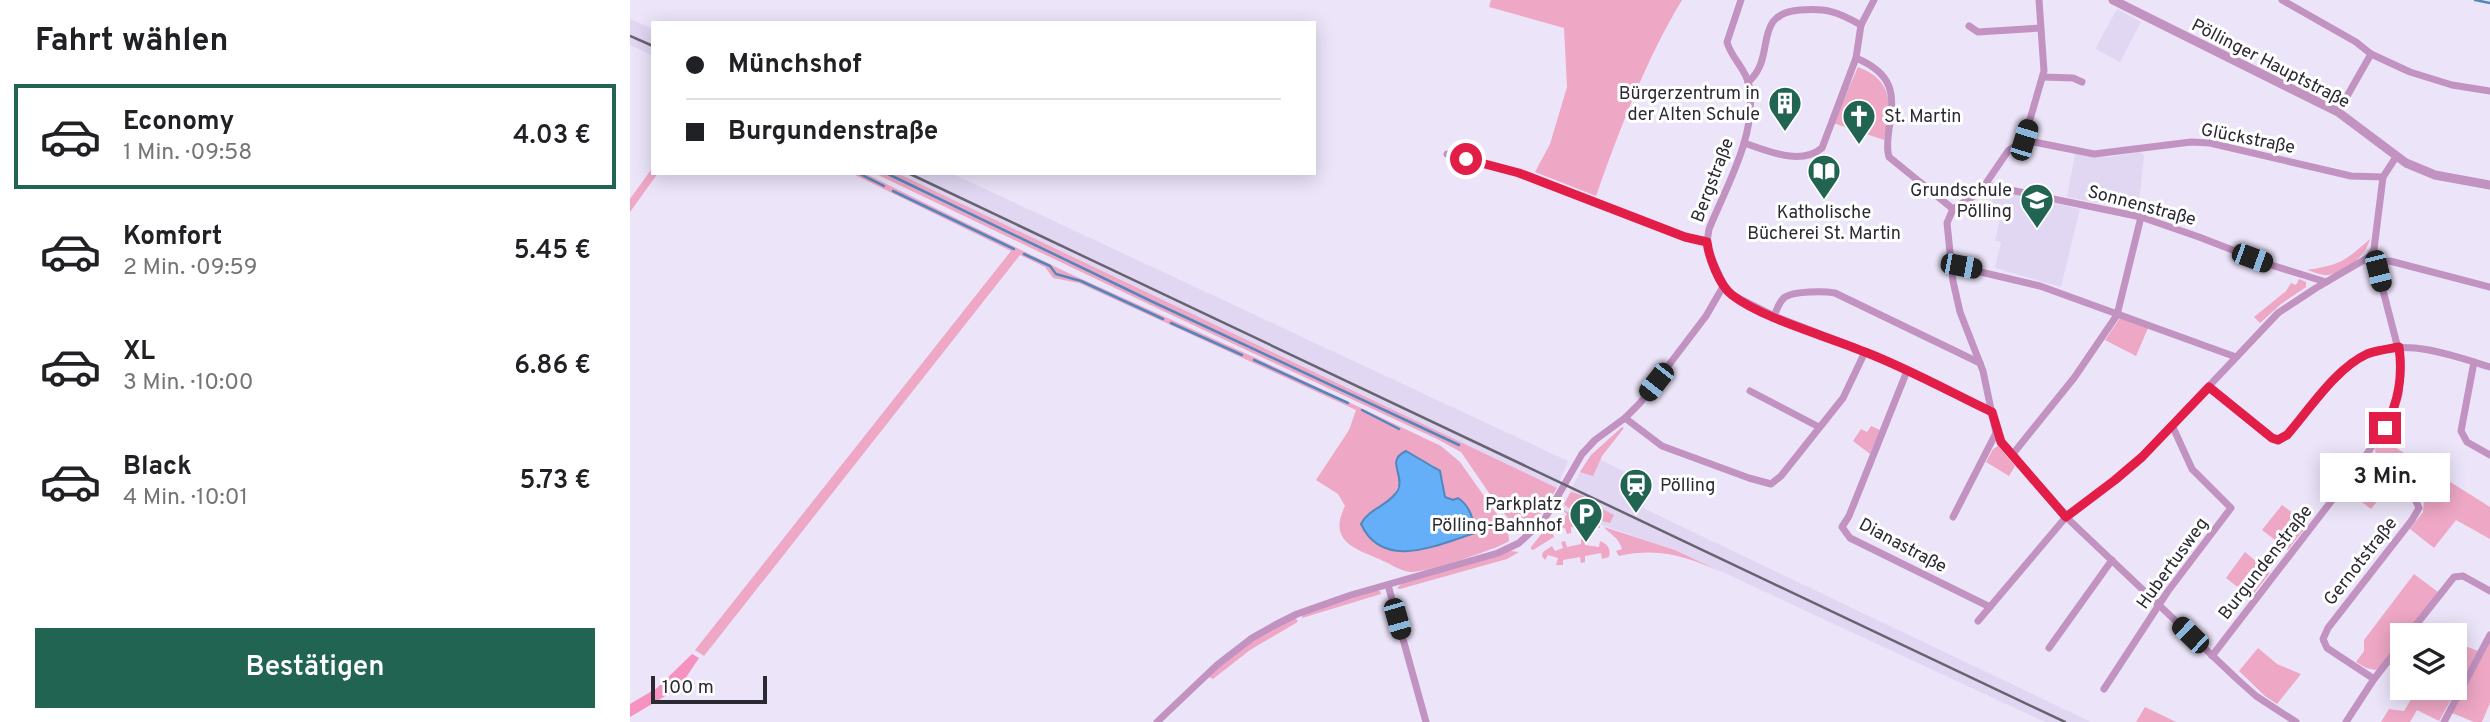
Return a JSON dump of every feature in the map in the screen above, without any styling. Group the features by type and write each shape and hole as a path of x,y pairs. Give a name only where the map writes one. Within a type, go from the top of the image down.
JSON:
{"street":[{"name":"Bergstraße","path":"1724,285 1708,251 1707,242 1709,229 1744,143 1750,101 1748,82 1727,42 1741,0"},
{"path":"1744,143 1796,157 1808,156 1819,150 1856,58 1861,24 1874,0"},
{"path":"2039,0 2043,77 2024,140 2008,151 1986,185 1973,198 1953,209 1947,223 1951,265 1960,312 1988,386 1996,433 2066,517 2256,696 2296,722"},
{"name":"Pöllinger Hauptstraße","path":"2113,0 2338,112 2396,157 2418,169 2435,175 2490,185"},
{"path":"2282,0 2356,42 2371,54 2452,85 2490,91"},
{"path":"1748,82 1760,67 1769,29 1779,14 1822,8 1861,24"},
{"path":"1969,26 1975,32 1982,33 2040,28"},
{"path":"2338,112 2371,54"},
{"path":"1856,58 1880,74 1890,86 1892,103 1887,143 1889,157 1953,209"},
{"path":"2043,77 2073,78 2082,82"},
{"name":"Glückstraße","path":"2024,140 2094,153 2191,142 2210,143 2351,176 2383,177"},
{"path":"1447,154 1519,173 1685,237 1707,242"},
{"path":"2372,260 2383,177 2396,157"},
{"name":"Sonnenstraße","path":"1986,185 2141,217 2271,265 2326,282"},
{"path":"2012,455 2074,378 2117,315 2141,217"},
{"path":"1978,621 2066,517 2125,472 2286,306 2326,282 2372,260 2390,261 2490,286"},
{"name":"Burgundenstraße","path":"2212,656 2364,460 2385,428 2399,395 2399,347 2372,260"},
{"path":"1951,265 2040,286 2236,357"},
{"path":"1157,722 1217,665 1252,638 1297,614 1511,548 1530,534 1550,512 1577,460 1586,449 1625,418 1676,357 1706,316 1724,285 1737,298 1774,316 1865,352 1992,412"},
{"path":"1774,316 1787,296 1812,292 1835,293 1980,363"},
{"path":"2209,387 2278,440 2287,435 2341,372 2368,354 2399,347 2427,350 2490,367"},
{"path":"1625,418 1662,446 1771,484 1781,476 1843,398 1865,352"},
{"path":"2474,362 2461,431 2467,442 2490,456"},
{"name":"Dianastraße","path":"1907,371 1849,516 1842,527 1850,538 1990,607"},
{"path":"1750,391 1819,427"},
{"name":"Hubertusweg","path":"2104,689 2159,605 2231,508 2192,469 2172,425"},
{"path":"1953,517 1996,433"},
{"name":"Gernotstraße","path":"2364,460 2415,499 2419,508 2328,628 2323,639 2327,648 2374,679"},
{"path":"2049,648 2112,561"},
{"path":"2418,623 2454,577 2463,576 2490,591"},
{"path":"1388,585 1426,722"},
{"path":"2444,722 2490,635"},
{"path":"2346,722 2390,659"}],"shaded area":[{"path":"1491,0 1682,0 1645,71 1596,196 1535,172 1550,144 1567,87 1564,28 1489,7"},
{"path":"2117,9 2141,22 2120,62 2095,49"},
{"path":"630,19 651,28 651,55 630,45"},
{"path":"1858,67 1879,80 1888,96 1884,140 1833,123"},
{"path":"2139,152 2144,157 2138,211 2067,197 2075,154 2109,157"},
{"path":"651,170 651,175 657,175 630,212 630,199"},
{"path":"855,175 868,175 1064,271 1441,446 1460,462 1508,530 1509,541 1460,560 1417,572 1398,569 1360,551 1341,535 1339,527 1345,506 1338,494 1316,480 1349,430 1356,410 1079,283 1053,278 1045,267 1020,255 704,656 695,650 1011,251","holes":["1406,451 1434,466 1443,480 1445,497 1453,500 1366,515 1387,501 1396,491 1396,467"]},
{"path":"878,175 901,175 1557,488 1539,516 1521,532 1500,509 1461,452"},
{"path":"901,175 955,175 1568,461 1557,488"},
{"name":"Grundschule Pölling","path":"1994,189 2080,209 2061,287 1995,268 2001,242 1995,241 2000,220 1987,217"},
{"path":"2370,239 2360,257 2349,267 2326,275 2307,270 2342,261"},
{"path":"2299,279 2306,282 2306,287 2260,323 2254,317 2286,291 2291,283 2296,285"},
{"path":"2120,318 2148,328 2136,356 2105,340"},
{"path":"1871,426 1880,430 1870,454 1853,441 1861,429 1867,432"},
{"path":"1624,428 1602,456 1593,476 1580,472 1591,455"},
{"path":"2382,439 2490,507 2490,539 2456,520 2434,548 2410,529 2423,512 2424,501 2377,462 2375,449"},
{"path":"1998,446 2015,466 2009,476 1986,462 1993,449"},
{"path":"1591,455 1640,479 1635,489 1645,509 2091,722 2045,722 1675,550 1561,509"},
{"path":"2364,470 2374,473 2390,485 2371,509 2346,490"},
{"path":"1571,492 1584,496 1583,504 1587,505 1589,502 1614,515 1610,523 1569,508 1564,504"},
{"path":"2282,505 2308,524 2288,550 2262,530"},
{"path":"1561,509 1600,528 1591,526 1590,532 1586,532 1586,526 1571,527 1571,533 1567,534 1565,528 1552,531 1554,537 1531,549 1551,522 1558,526 1567,514"},
{"path":"1604,527 1675,550 1726,574 1674,555 1634,553 1619,556 1616,551 1622,549 1621,545"},
{"path":"1585,538 1585,545 1599,547 1600,541 1605,544 1609,549 1609,557 1602,559 1601,553 1585,556 1585,562 1581,563 1580,557 1563,560 1563,565 1556,565 1558,558 1548,555 1545,560 1542,556 1543,552 1552,546 1555,551 1563,548 1561,542 1565,541 1567,547 1581,544 1581,539"},
{"path":"1511,551 1519,552 1507,559 1397,588 1402,583"},
{"path":"2245,552 2270,573 2251,597 2226,578"},
{"path":"2414,574 2438,592 2414,623 2390,623 2390,654 2376,670 2356,662 2364,651 2364,640"},
{"path":"1380,591 1381,594 1302,618 1302,614"},
{"path":"1295,618 1298,621 1296,623 1250,650 1213,679 1209,677 1236,651"},
{"path":"2490,642 2490,703 2482,722 2474,722 2452,713 2459,700 2467,700 2467,685"},
{"path":"2467,647 2478,651 2467,671"},
{"path":"2258,648 2277,664 2301,674 2277,704 2239,671"},
{"path":"692,654 699,658 679,688 630,717 630,704 657,688"},
{"path":"2411,700 2451,700 2439,721 2417,710 2410,722 2381,722 2389,709 2404,711"},
{"path":"2145,707 2176,722 2136,722"}],"water":[{"path":"1406,451 1440,471 1445,497 1453,500 1458,498 1466,505 1475,533 1413,551 1397,551 1383,547 1371,539 1361,524 1398,490 1397,459"}],"waterway":[{"path":"2475,0 2490,3"},
{"path":"862,175 884,186"},
{"path":"890,175 1459,445"},
{"path":"893,191 1014,249"},
{"path":"1024,254 1050,266 1056,274 1081,281 1163,319"},
{"path":"1171,323 1242,355"},
{"path":"1254,360 1348,403"},
{"path":"1362,410 1399,429"}],"railway":[{"path":"630,36 651,45"},
{"path":"912,175 2065,722"}],"place":[{"name":"Bürgerzentrum in der Alten Schule","path":"1785,133"},
{"name":"St. Martin","path":"1859,146"},
{"name":"Katholische Bücherei St. Martin","path":"1824,201"},
{"name":"Grundschule Pölling","path":"2037,230"},
{"name":"Pölling","path":"1636,515"},
{"name":"Parkplatz Pölling-Bahnhof","path":"1586,544"}],"route":[{"path":"1466,159 1519,173 1685,237 1707,242 1708,251 1730,294 1774,316 1877,356 1992,412 1996,433 2001,442 2066,517 2142,457 2209,387 2272,438 2283,439 2341,372 2368,354 2399,347 2399,395 2385,428"}]}
